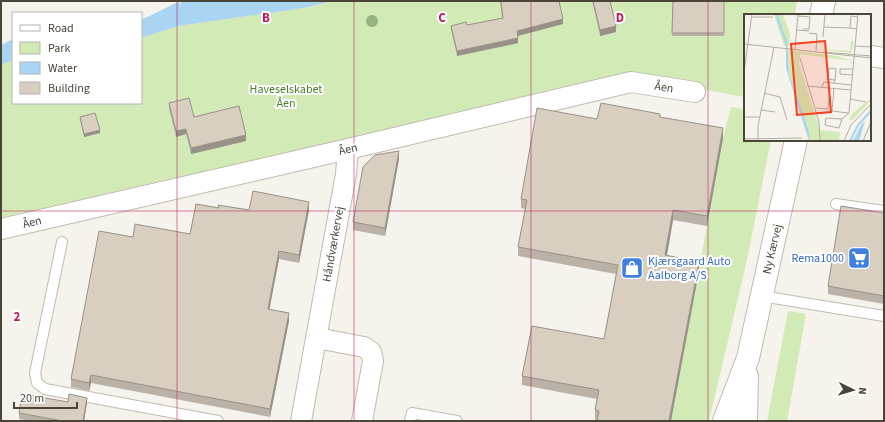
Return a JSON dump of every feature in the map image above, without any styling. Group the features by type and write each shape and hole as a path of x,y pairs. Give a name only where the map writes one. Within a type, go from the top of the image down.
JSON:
{"street":[{"path":"822,14 824,1"},
{"path":"871,56 884,58"},
{"name":"Åen","path":"1,229 631,82 695,92"},
{"name":"Ny Kærvej","path":"724,421 748,358 796,141"},
{"name":"Håndværkervej","path":"301,421 346,174 348,149"},
{"path":"316,338 364,347 371,352 373,360 362,421"},
{"name":"Ny Kærvej","path":"746,421 748,358"}],"lane":[{"path":"836,204 884,211"},
{"path":"62,242 35,373 37,383 45,389 218,421"},
{"path":"762,296 884,316"},
{"path":"410,421 412,413 456,421"}],"green space":[{"name":"Haveselskabet Åen","path":"332,1 797,1 795,14 744,14 744,97 665,82 164,180 1,218 1,65 12,60 12,104 142,104 142,38 178,26 304,8"},
{"name":"Haveselskabet Åen","path":"744,97 744,141 771,141 747,260 709,421 669,421 672,417 723,138 731,107 743,109"},
{"path":"788,311 806,314 787,421 767,421"}],"water":[{"path":"181,1 332,1 304,8 178,26 142,38 142,20 178,2 181,4"},
{"path":"12,40 12,60 1,65 1,45"}],"building":[{"path":"501,1 559,1 563,19 517,31 518,38 457,51 451,26 466,22 467,25 503,18"},
{"path":"593,1 610,1 616,26 600,30"},
{"path":"673,1 724,1 724,33 672,33"},
{"path":"189,98 194,117 239,106 246,135 191,148 186,129 176,131 169,103"},
{"name":"Kjærsgaard Auto Aalborg A/S","path":"601,103 660,114 660,117 723,128 707,216 673,210 665,255 699,262 669,421 597,421 599,411 595,410 599,390 522,376 532,326 604,339 618,265 518,247 527,200 521,199 537,108 597,119"},
{"path":"95,113 100,130 84,134 80,117"},
{"path":"399,151 385,228 353,222 363,167 375,155"},
{"path":"253,191 309,202 299,255 279,251 268,309 289,313 270,409 91,375 89,383 71,379 99,231 133,237 135,224 190,234 196,204 219,208 218,205 249,210"},
{"name":"Rema1000","path":"841,206 884,213 884,296 828,286"},
{"path":"22,394 68,402 69,394 87,398 83,421 63,421 19,413"}],"place":[{"name":"Rema1000","path":"859,258"},
{"name":"Kjærsgaard Auto Aalborg A/S","path":"632,268"}]}
